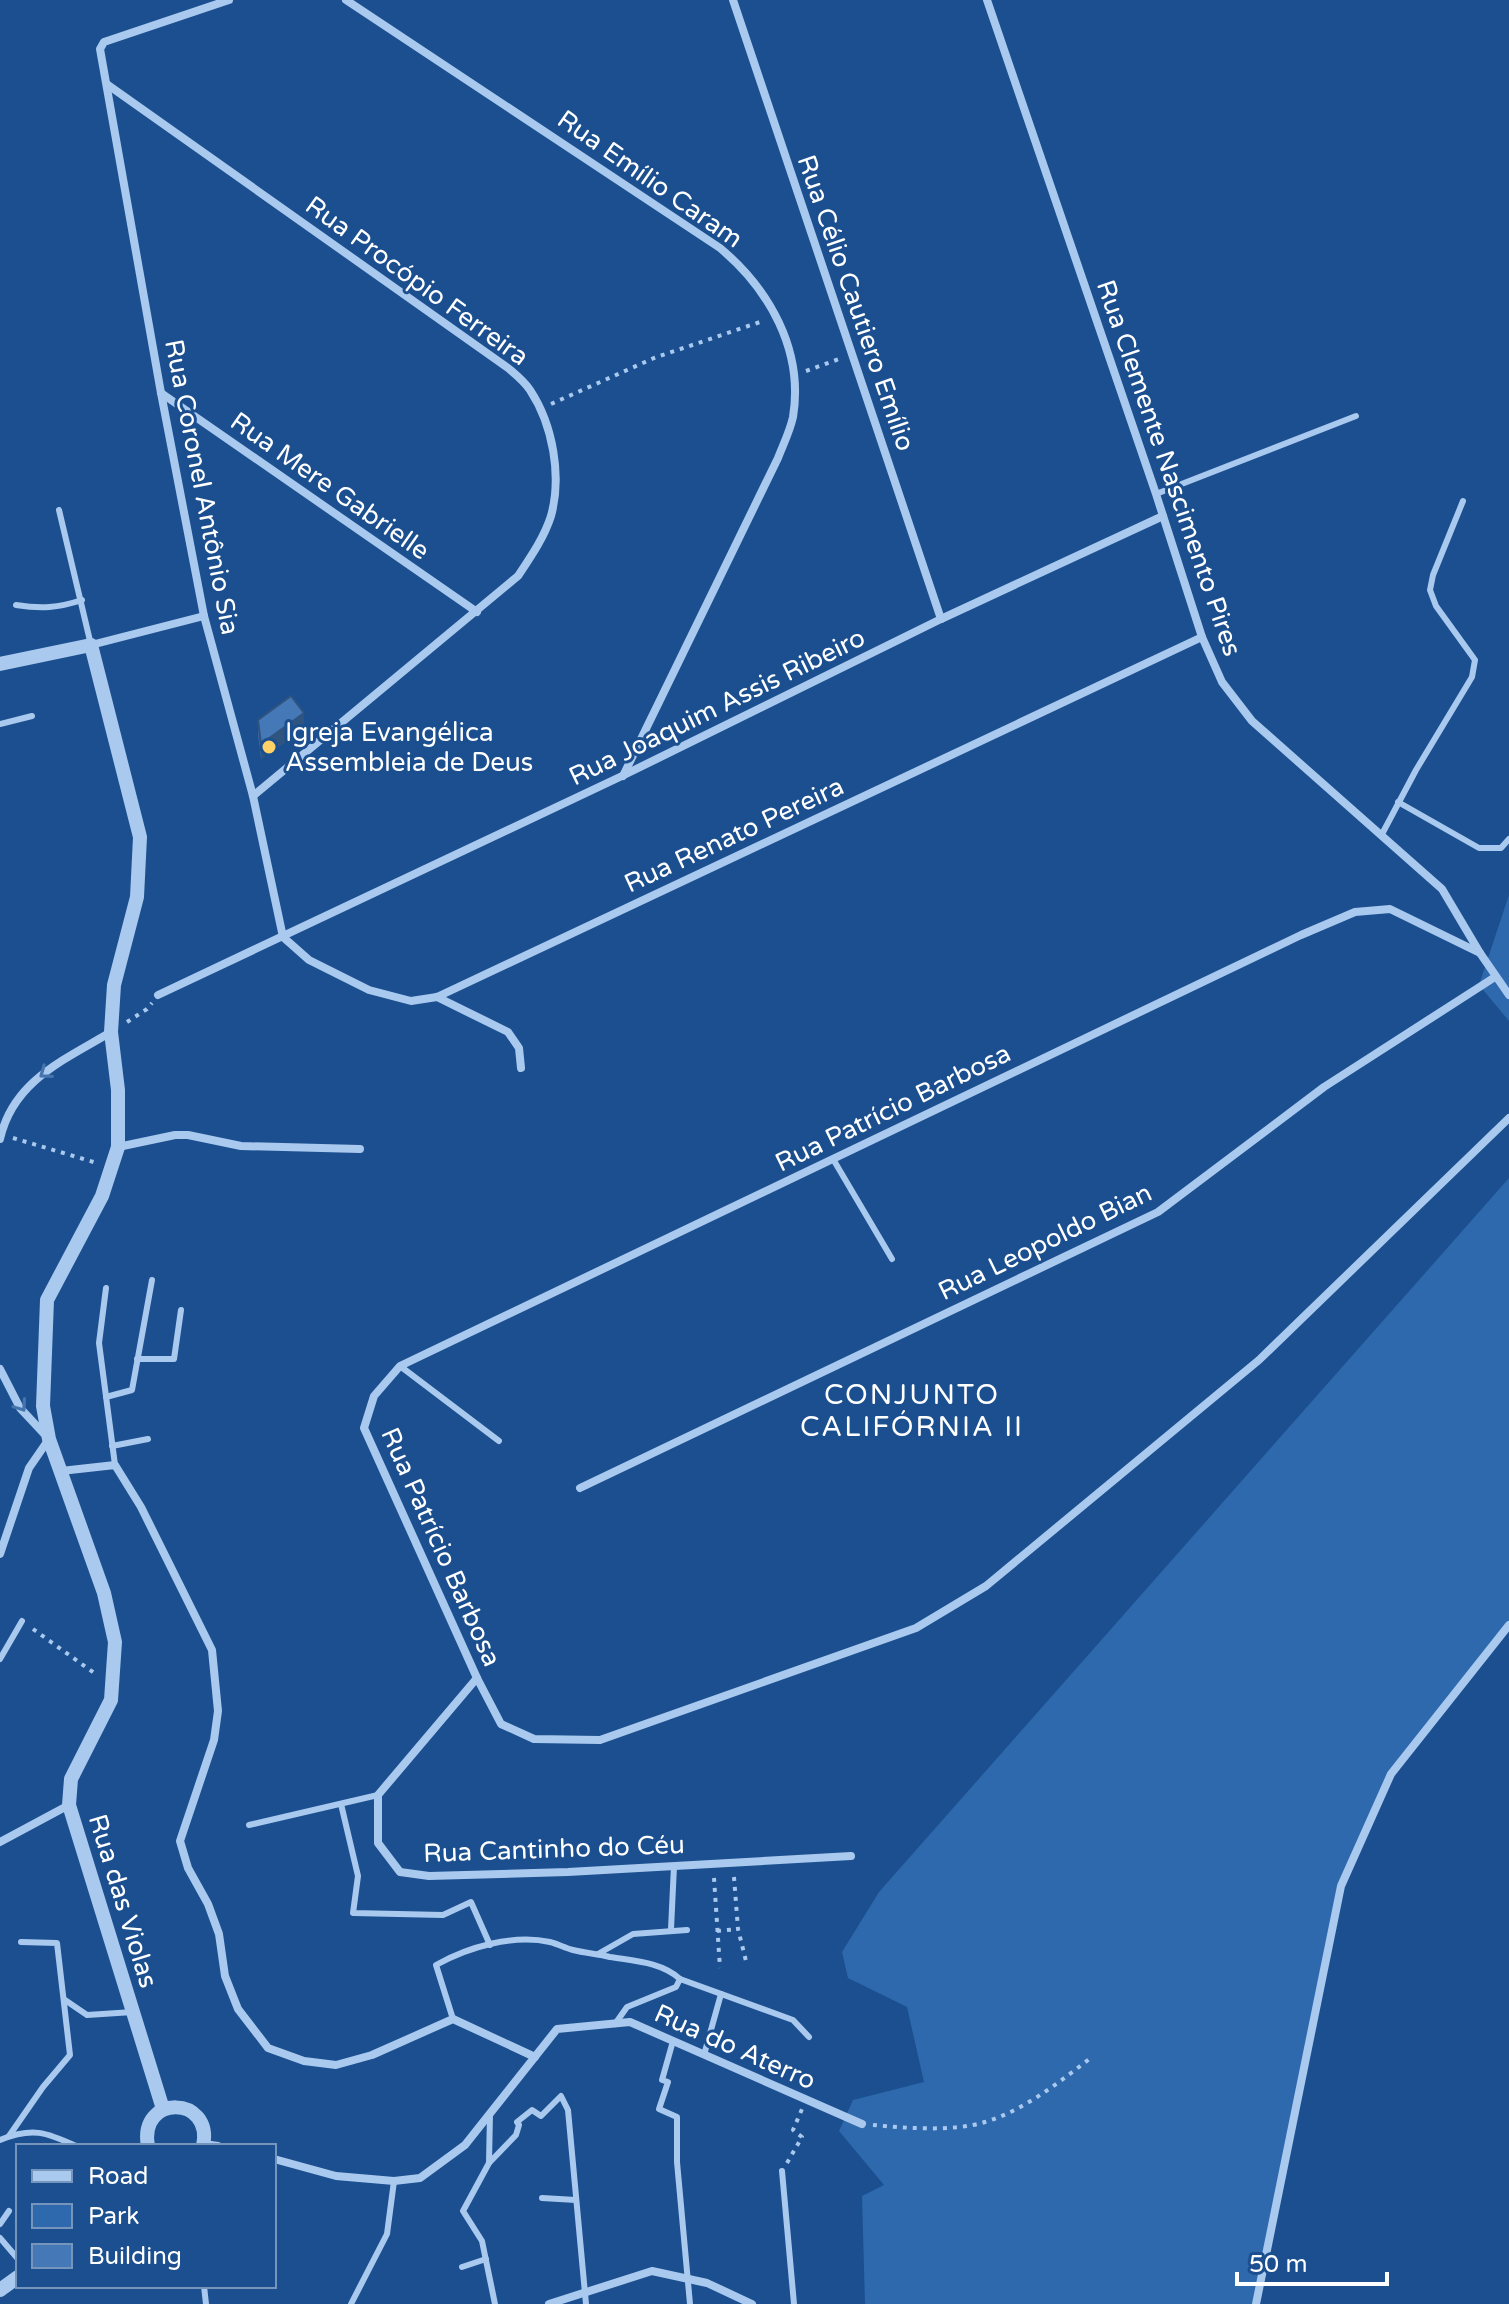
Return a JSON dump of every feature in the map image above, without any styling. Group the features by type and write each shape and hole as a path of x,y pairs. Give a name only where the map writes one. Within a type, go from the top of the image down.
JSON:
{"street":[{"name":"Rua Coronel Antônio Sia","path":"229,0 104,42 100,49 204,616 253,796 283,937"},
{"name":"Rua Emílio Caram","path":"346,0 709,240 744,268 761,290 776,316 789,350 794,376 793,418 778,458 622,776"},
{"name":"Rua Célio Cautiero Emílio","path":"733,0 941,619"},
{"name":"Rua Clemente Nascimento Pires","path":"987,0 1202,637 1222,682 1252,721 1442,889 1480,953"},
{"name":"Rua Procópio Ferreira","path":"108,85 508,368 529,388 548,428 555,464 550,517 538,547 518,576 253,796"},
{"name":"Rua Mere Gabrielle","path":"161,393 477,612"},
{"name":"Rua Joaquim Assis Ribeiro","path":"158,995 622,776 941,619 1163,516"},
{"path":"0,664 204,616"},
{"name":"Rua Renato Pereira","path":"283,937 309,960 369,990 411,1001 437,997 1202,637"},
{"name":"Rua das Violas","path":"91,645 140,837 137,897 114,985 111,1032 118,1090 118,1147 102,1196 47,1300 43,1406 49,1439 104,1593 115,1642 111,1700 71,1779 69,1805 148,2059 169,2108"},
{"name":"Rua Patrício Barbosa","path":"1480,953 1390,909 1355,912 1301,935 400,1366 374,1396 364,1428 477,1678 501,1724 534,1739 600,1740 916,1628 986,1586 1259,1360 1509,1118"},
{"path":"1480,953 1509,995"},
{"name":"Rua Leopoldo Bian","path":"580,1488 1158,1212 1324,1087 1495,977"},
{"path":"437,997 508,1032 519,1048 521,1068"},
{"path":"0,1137 10,1108 39,1075 111,1032"},
{"path":"118,1147 175,1135 241,1146 360,1149"},
{"path":"0,1369 20,1408 49,1439 29,1468 0,1554"},
{"path":"61,1471 115,1465 141,1507 212,1650 218,1711 214,1740 180,1841 188,1868 208,1904 219,1934 225,1976 238,2009 268,2048 304,2061 336,2065 372,2055 453,2019 535,2057"},
{"path":"1256,2304 1341,1886 1391,1774 1509,1625"},
{"path":"378,1795 477,1678"},
{"name":"Rua Cantinho do Céu","path":"378,1795 378,1843 400,1872 429,1876 851,1856"},
{"path":"0,1842 69,1805"},
{"name":"Rua do Aterro","path":"276,2161 336,2176 394,2181 420,2178 465,2145 557,2029 630,2022 862,2124"},
{"path":"148,2144 149,2124 169,2108 185,2108 202,2122 208,2144"},
{"path":"549,2304 652,2271 707,2283 752,2304"}],"lane":[{"path":"1156,494 1356,416"},
{"path":"1381,836 1472,677 1475,660 1436,606 1430,590 1433,575 1463,501"},
{"path":"59,510 91,645"},
{"path":"16,605 57,608 82,600"},
{"path":"0,724 32,716"},
{"path":"1398,802 1479,848 1501,848 1509,839"},
{"path":"833,1159 892,1259"},
{"path":"106,1397 132,1390 152,1280"},
{"path":"106,1288 99,1343 115,1465"},
{"path":"137,1359 174,1359 181,1310"},
{"path":"400,1366 499,1441"},
{"path":"112,1446 148,1439"},
{"path":"0,1659 22,1621"},
{"path":"249,1825 378,1795"},
{"path":"341,1804 358,1876 353,1913 443,1915 471,1902 490,1945"},
{"path":"671,1929 674,1866"},
{"path":"598,1954 633,1934 687,1930"},
{"path":"9,2136 70,2055 57,1943 21,1942"},
{"path":"453,2019 436,1965 457,1953 490,1945 549,1942 671,1971 680,1979 793,2020 809,2037"},
{"path":"615,2024 627,2007 676,1987 680,1979"},
{"path":"704,2055 721,1994"},
{"path":"65,2000 87,2015 133,2012"},
{"path":"673,2041 662,2080 668,2082 659,2109 677,2117 677,2162 690,2304"},
{"path":"495,2304 482,2241 463,2211 489,2163 516,2135 517,2122 532,2110 541,2116 561,2096 568,2110 586,2304"},
{"path":"489,2163 490,2113"},
{"path":"0,2140 25,2131 50,2134 72,2144"},
{"path":"782,2171 794,2304"},
{"path":"351,2304 387,2234 394,2181"},
{"path":"542,2198 576,2200"},
{"path":"0,2224 9,2211"},
{"path":"0,2238 16,2257"},
{"path":"462,2267 486,2259"}],"path":[{"path":"539,409 654,358 776,316"},
{"path":"794,376 852,354"},
{"path":"111,1032 147,1009 158,995"},
{"path":"0,1137 111,1167"},
{"path":"22,1621 112,1685"},
{"path":"733,1862 738,1929 746,1961"},
{"path":"714,1864 720,1968"},
{"path":"717,1931 738,1929"},
{"path":"862,2124 919,2129 984,2122 1039,2096 1092,2057"},
{"path":"782,2171 802,2137 793,2130 806,2100"}],"green space":[{"path":"1509,895 1509,1021 1479,985"},
{"path":"1509,1178 1509,1621 1389,1773 1339,1884 1255,2304 865,2304 862,2196 884,2185 839,2131 853,2100 924,2082 907,2007 848,1978 842,1952 879,1892"}],"building":[{"path":"291,696 304,713 261,744 258,720"}],"place":[{"name":"Igreja Evangélica Assembleia de Deus","path":"269,747"}],"district":[{"name":"CONJUNTO CALIFÓRNIA II","path":"912,1411"}]}
